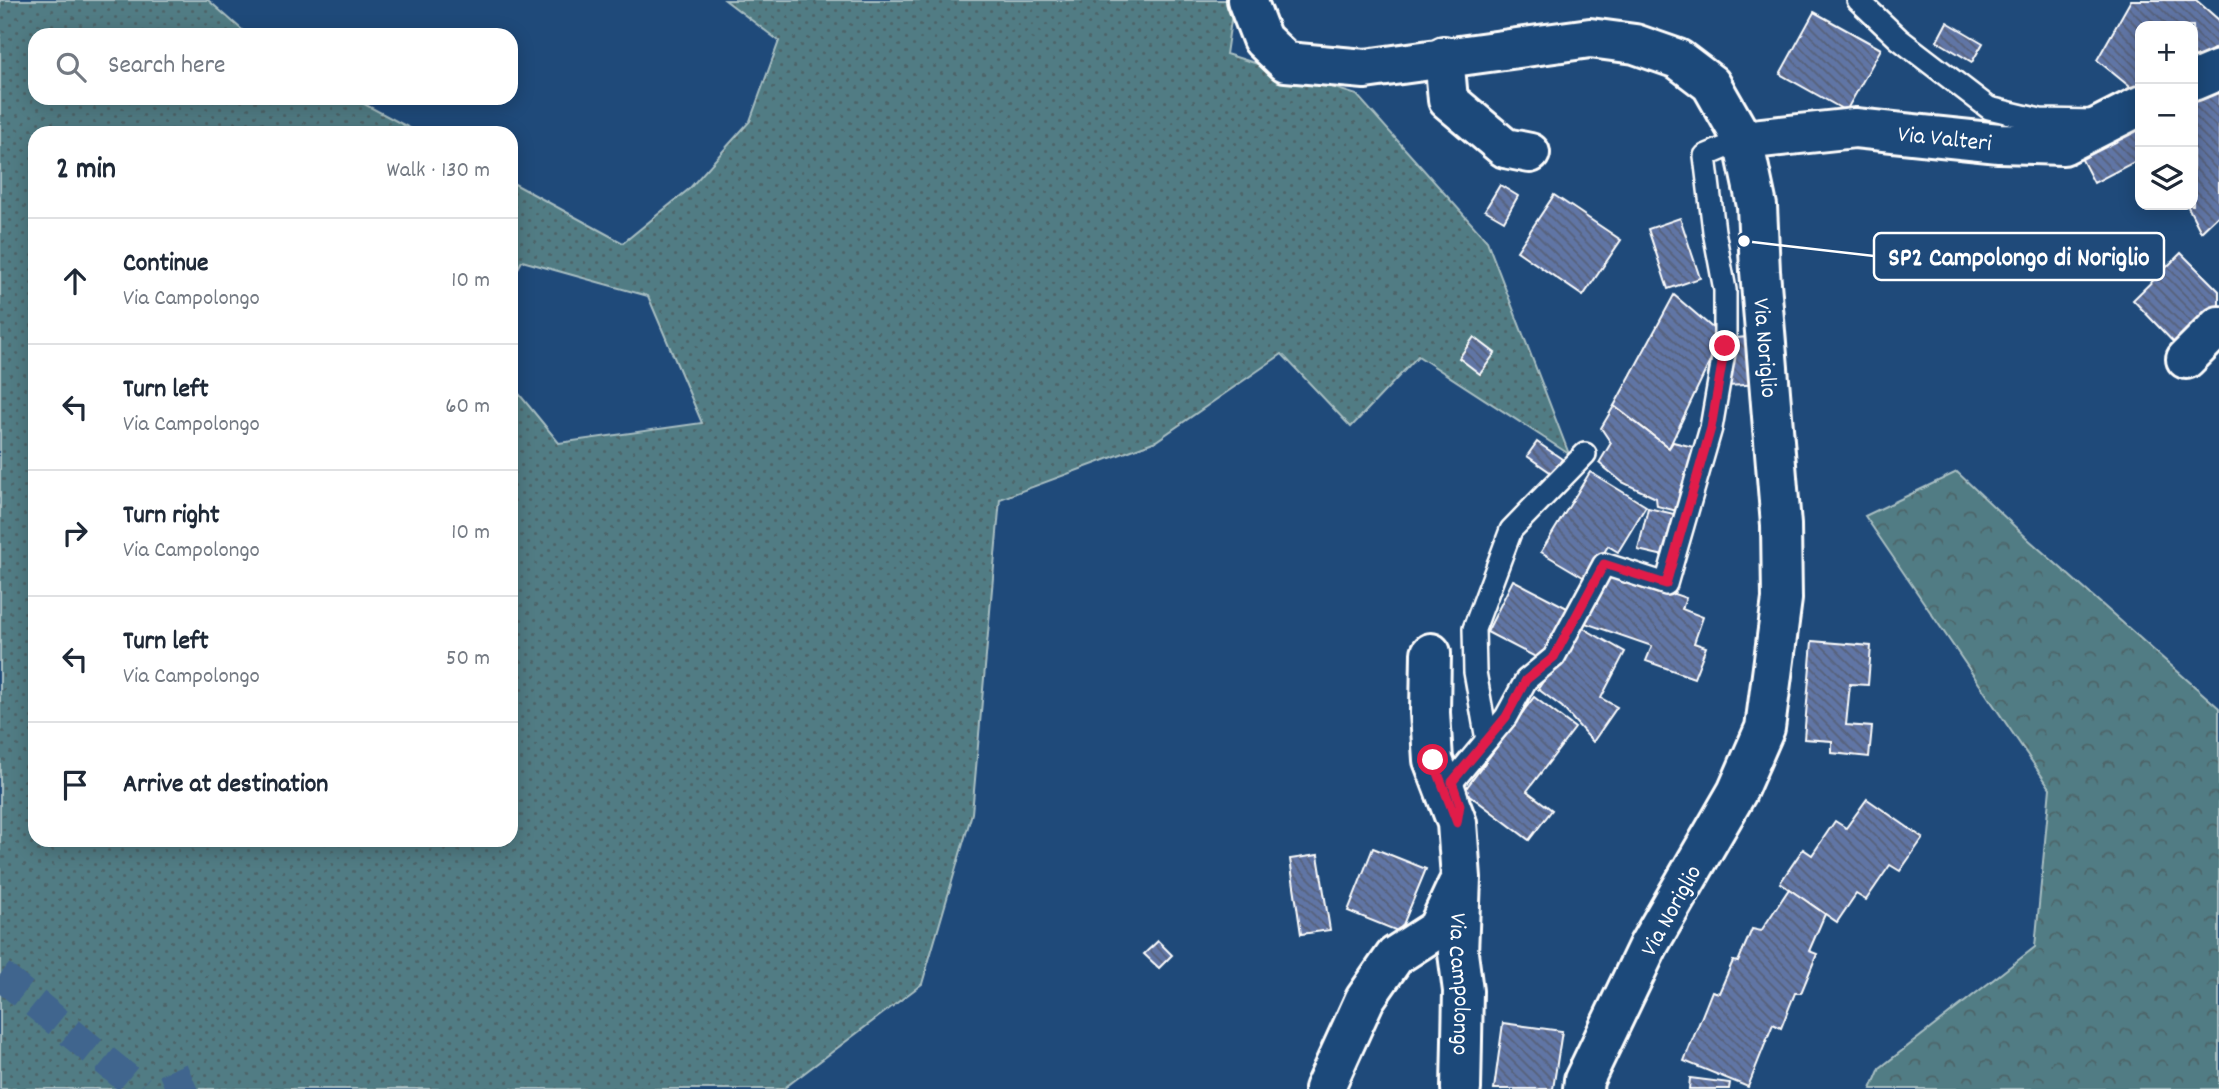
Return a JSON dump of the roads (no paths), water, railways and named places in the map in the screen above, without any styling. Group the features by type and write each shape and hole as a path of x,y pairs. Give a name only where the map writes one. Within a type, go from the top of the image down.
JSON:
{"main road":[{"name":"Via Noriglio","path":"1247,0 1262,39 1286,62 1365,69 1590,38 1635,44 1678,59 1711,84 1743,140 1757,206 1781,525 1782,598 1765,728 1737,792 1648,946 1584,1080 1583,1089"},
{"path":"1444,56 1448,100 1505,148 1530,153"},
{"path":"2198,80 2219,70"},
{"name":"Via Valteri","path":"1743,140 1855,128 1999,143 2063,145 2124,114"},
{"path":"2186,359 2219,326"},
{"name":"Via Campolongo","path":"1432,653 1430,713 1433,760 1457,823 1461,878 1458,953 1463,991 1461,1089"},
{"name":"Via Campolongo","path":"1324,1089 1365,999 1395,956 1437,929 1461,878"}],"lane":[{"path":"1858,0 1899,39 1989,108 2040,120 2124,114"},
{"name":"Via Campolongo","path":"1457,823 1460,805 1452,782 1506,717 1526,680 1554,657 1604,564 1666,584 1711,428 1725,346 1726,290 1714,231 1705,156 1743,140"},
{"path":"1487,740 1475,672 1474,629 1511,530 1585,454"}],"tunnel":[{"path":"0,975 140,1089"},
{"path":"165,1089 204,1072"}],"place":[{"name":"SP2 Campolongo di Noriglio","path":"1744,241"}]}
